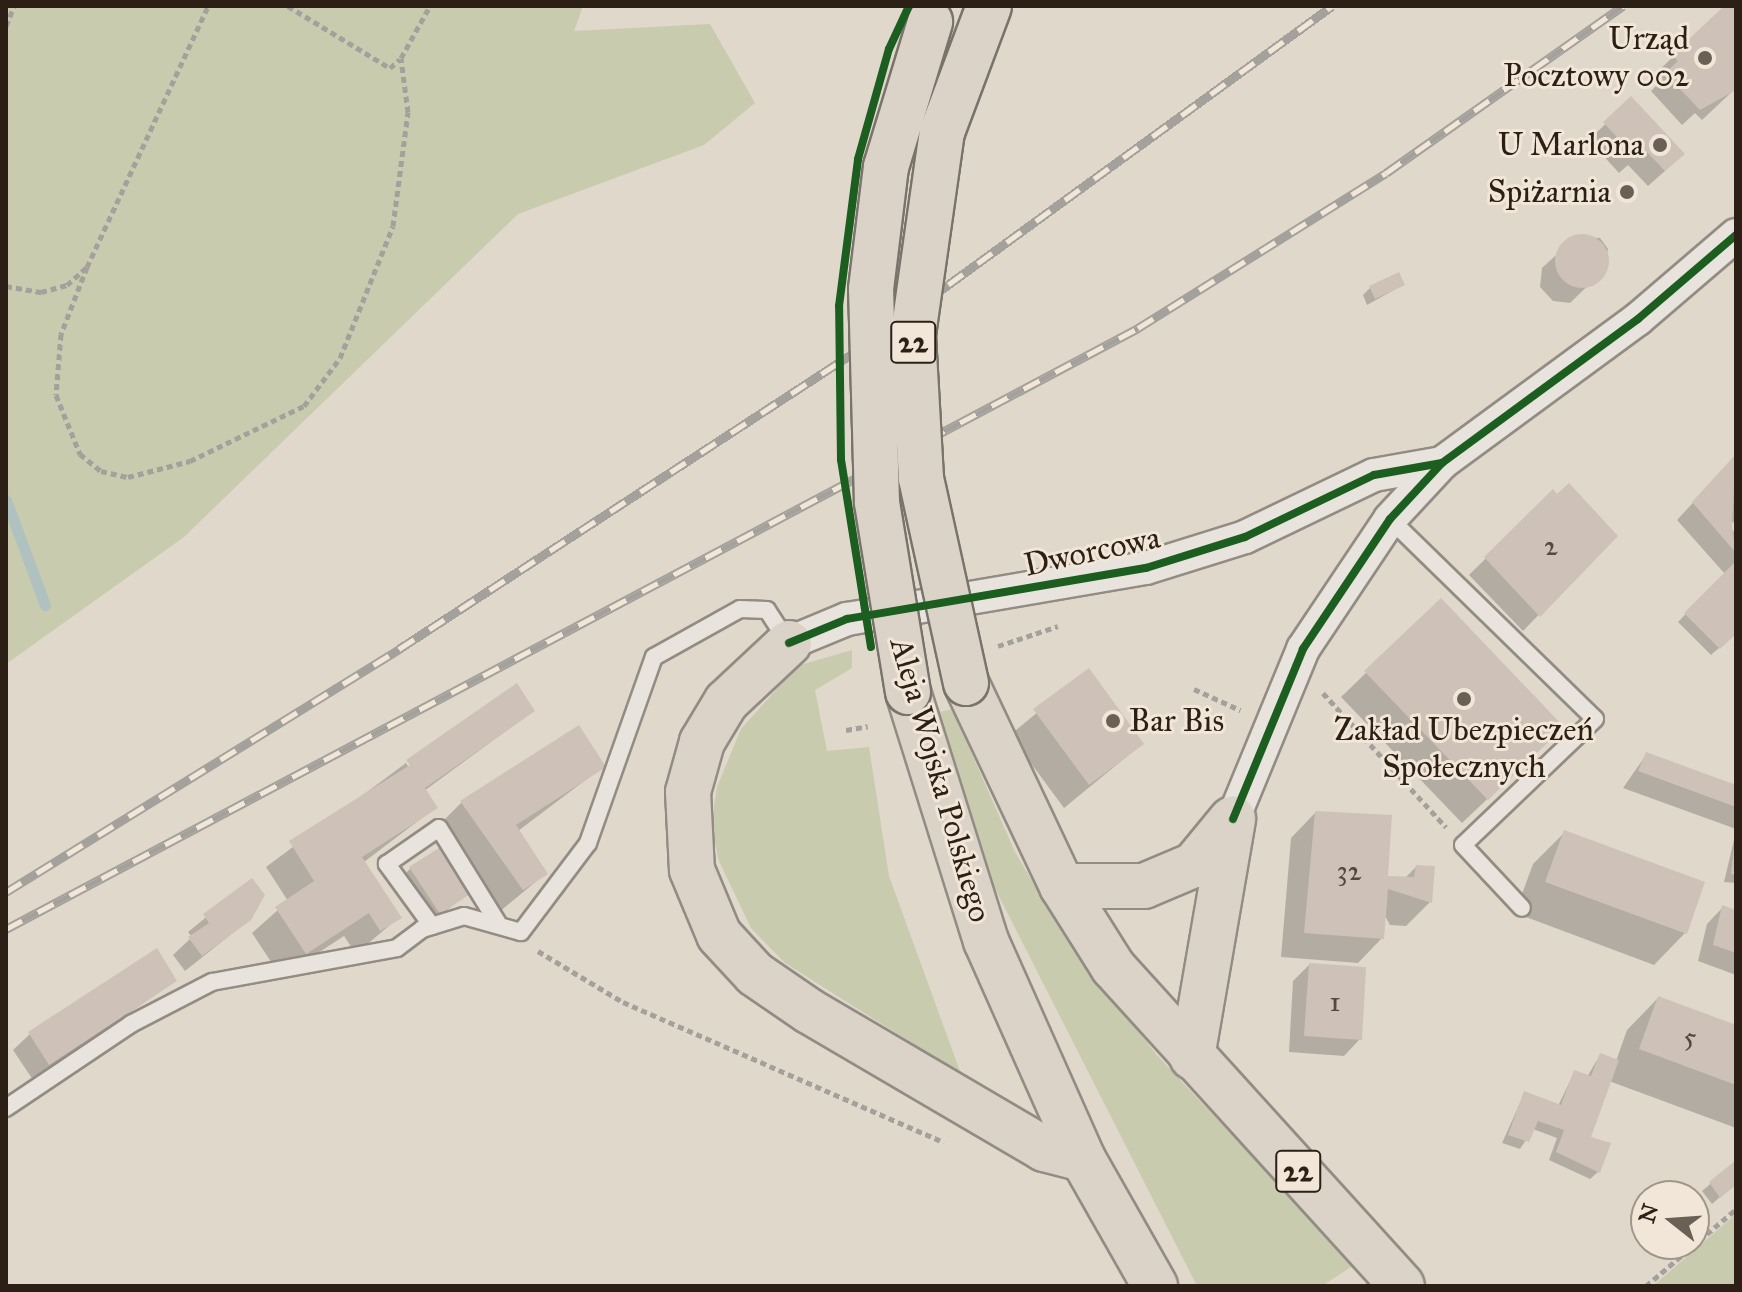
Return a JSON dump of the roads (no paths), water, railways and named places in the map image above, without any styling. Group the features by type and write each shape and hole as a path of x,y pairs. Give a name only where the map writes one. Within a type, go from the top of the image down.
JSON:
{"main road":[{"name":"Aleja Wojska Polskiego","path":"989,6 942,132 913,335 921,478 978,666 1062,886 1113,967 1402,1286"},
{"name":"Aleja Wojska Polskiego","path":"934,14 886,167 871,289 877,502 908,692 986,941 1083,1159 1155,1286"},
{"path":"789,643 726,702 702,742 688,792 692,870 719,935 755,974 809,1011 1044,1149 1083,1159"},
{"path":"1062,886 1144,886 1194,865 1233,819"},
{"path":"1192,1057 1233,819"}],"street":[{"name":"Dworcowa","path":"1233,819 1303,649 1390,519 1442,463 1638,319 1736,235"},
{"name":"Dworcowa","path":"789,643 847,619 1146,568 1245,537 1374,475 1442,463"}],"lane":[{"path":"1390,519 1595,719 1463,845 1522,908"},
{"path":"6,1108 131,1024 212,982 397,948 432,926 464,916 498,923 521,932 588,843 654,657 740,609 767,610 789,643"},
{"path":"432,926 387,864 439,828 498,923"}],"waterway":[{"path":"6,500 45,605"}],"railway":[{"path":"6,892 399,649 861,348 1332,6"},
{"path":"6,929 1138,328 1386,173 1623,6"}],"place":[{"name":"Urząd Pocztowy 002","path":"1705,58"},
{"name":"U Marlona","path":"1660,145"},
{"name":"Spiżarnia","path":"1627,192"},
{"name":"Zakład Ubezpieczeń Społecznych","path":"1464,699"},
{"name":"Bar Bis","path":"1113,721"}]}
